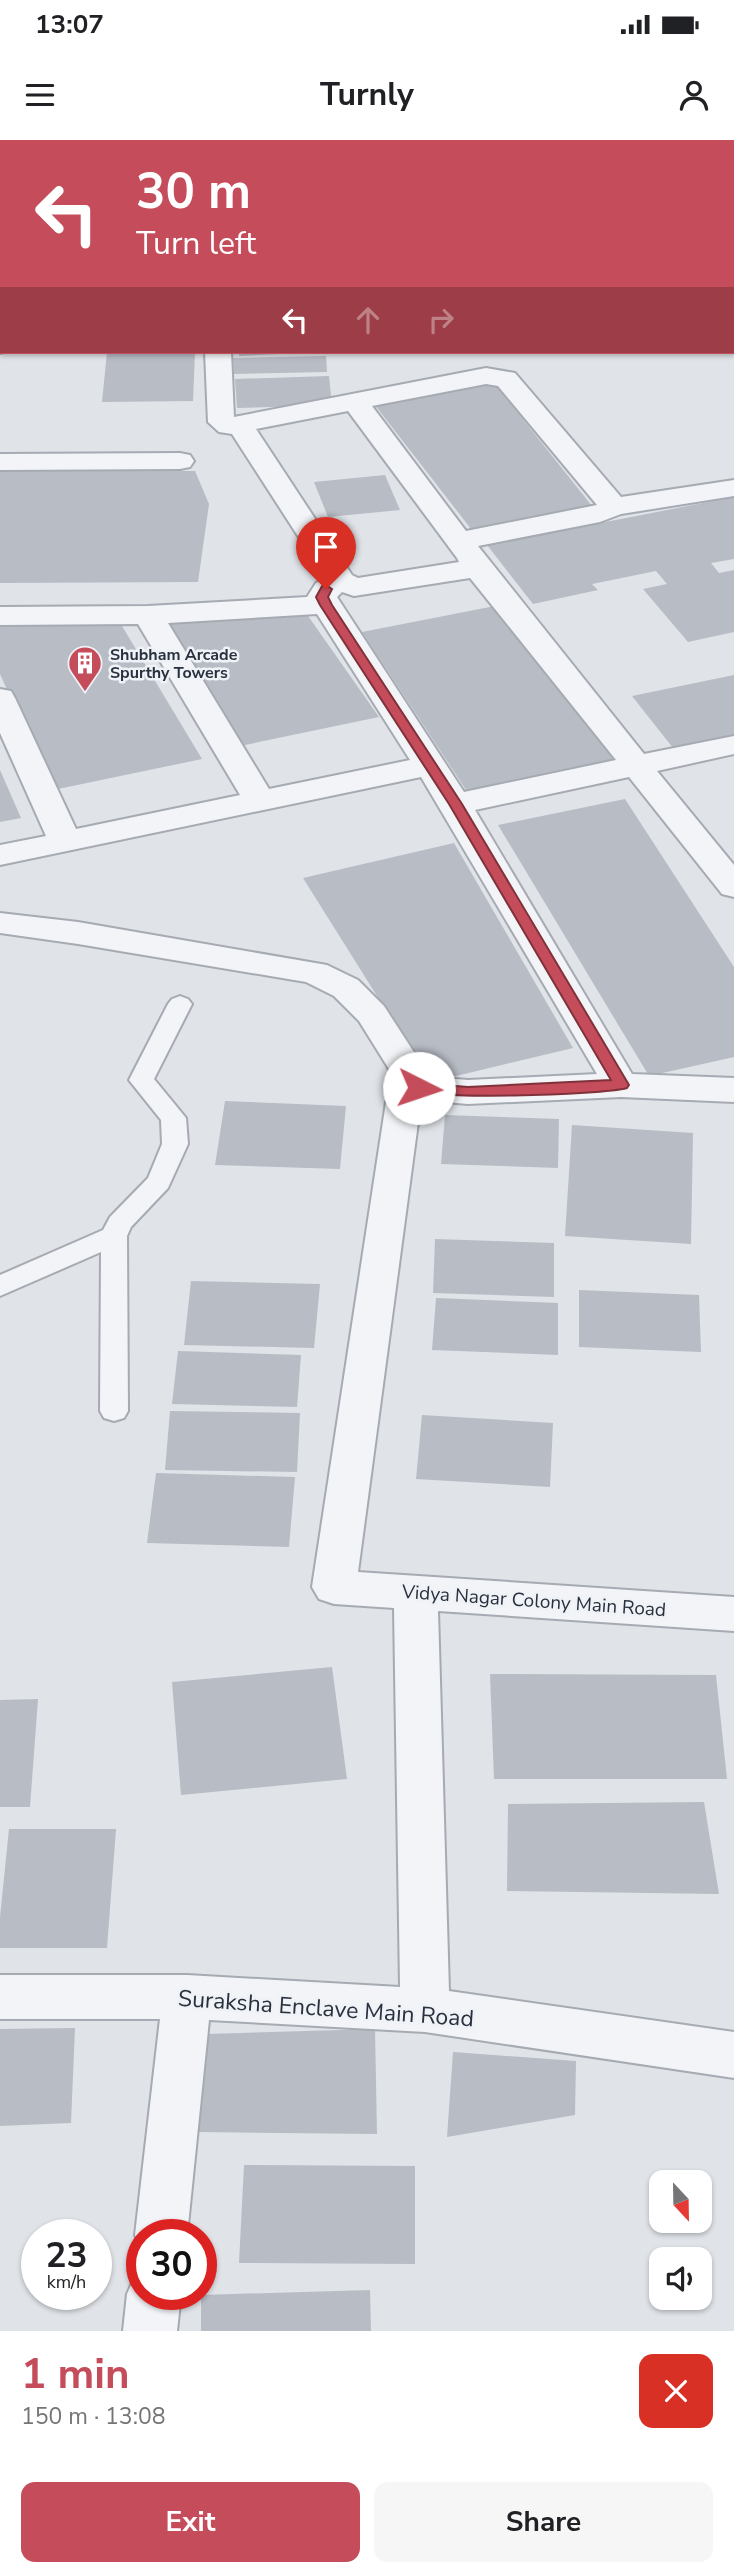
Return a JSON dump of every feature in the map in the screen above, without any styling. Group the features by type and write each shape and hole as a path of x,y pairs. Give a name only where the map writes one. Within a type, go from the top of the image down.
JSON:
{"street":[{"path":"218,354 221,422 229,426 486,376 506,379 614,507"},
{"path":"356,403 467,553 734,887"},
{"path":"239,424 431,765 621,1085"},
{"path":"0,462 180,461"},
{"path":"467,553 600,514 614,507 734,488"},
{"path":"0,616 148,615 333,593 354,587 466,572 467,553"},
{"path":"0,597 190,595"},
{"path":"148,615 259,800"},
{"path":"0,698 64,840"},
{"path":"456,804 734,745"},
{"path":"0,855 431,765"},
{"path":"0,923 78,933 315,973 346,988 372,1014 419,1088 468,1091 621,1085 734,1090"},
{"name":"Vidya Nagar Colony Main Road","path":"404,1102 334,1587 734,1614"},
{"path":"415,1592 425,2010"},
{"name":"Suraksha Enclave Main Road","path":"0,1997 187,1997 425,2010 734,2055"},
{"path":"162,2219 187,1997"},
{"path":"150,2331 152,2310"}],"lane":[{"path":"114,1411 114,1236 119,1223 159,1182 175,1144 173,1118 141,1080 180,1004"},
{"path":"0,1287 30,1271 114,1236"}],"building":[{"path":"107,354 195,354 193,401 102,402"},
{"path":"239,354 278,354 239,356"},
{"path":"326,356 327,372 234,374 233,358"},
{"path":"329,376 332,405 237,408 235,379"},
{"path":"491,379 592,506 471,529 374,404"},
{"path":"0,470 195,471 209,504 198,582 0,583"},
{"path":"385,475 400,510 328,517 314,482"},
{"path":"734,497 734,559 711,563 719,573 734,570 734,632 688,642 643,589 667,584 656,571 592,584 598,590 533,604 487,545"},
{"path":"500,605 617,764 470,796 362,632"},
{"name":"Shubham Arcade Spurthy Towers","path":"306,613 379,717 240,746 161,623"},
{"name":"Shubham Arcade Spurthy Towers","path":"46,620 122,626 202,759 58,789 0,674 0,621"},
{"path":"734,675 734,739 677,753 632,696"},
{"path":"0,770 21,818 0,822"},
{"path":"625,799 734,967 734,1057 649,1076 498,825"},
{"path":"454,843 573,1048 431,1082 303,878"},
{"path":"225,1101 346,1106 340,1169 215,1165"},
{"path":"445,1115 559,1119 558,1168 441,1164"},
{"path":"572,1125 693,1133 691,1244 565,1236"},
{"path":"435,1239 554,1243 554,1297 433,1293"},
{"path":"191,1281 320,1284 314,1348 184,1345"},
{"path":"579,1290 699,1295 701,1352 579,1347"},
{"path":"436,1298 558,1303 558,1355 432,1350"},
{"path":"178,1351 301,1355 297,1407 172,1404"},
{"path":"170,1411 300,1413 297,1472 165,1470"},
{"path":"422,1415 553,1423 550,1487 416,1479"},
{"path":"156,1473 295,1477 289,1547 147,1543"},
{"path":"332,1667 347,1779 181,1795 172,1682"},
{"path":"490,1674 716,1675 727,1779 494,1779"},
{"path":"38,1699 30,1807 0,1807 0,1700"},
{"path":"704,1802 719,1894 507,1891 508,1804"},
{"path":"9,1829 116,1829 107,1948 0,1948 0,1917"},
{"path":"75,2028 71,2123 0,2126 0,2029"},
{"path":"375,2029 377,2134 197,2132 206,2034"},
{"path":"453,2052 576,2061 575,2115 447,2137"},
{"path":"244,2165 415,2166 415,2264 239,2263"},
{"path":"370,2290 371,2331 201,2331 201,2310 217,2310 217,2295"}],"place":[{"name":"Shubham Arcade Spurthy Towers","path":"85,693"}],"route":[{"path":"326,589 322,597 326,605 456,804 621,1085 468,1091 419,1088"}]}
